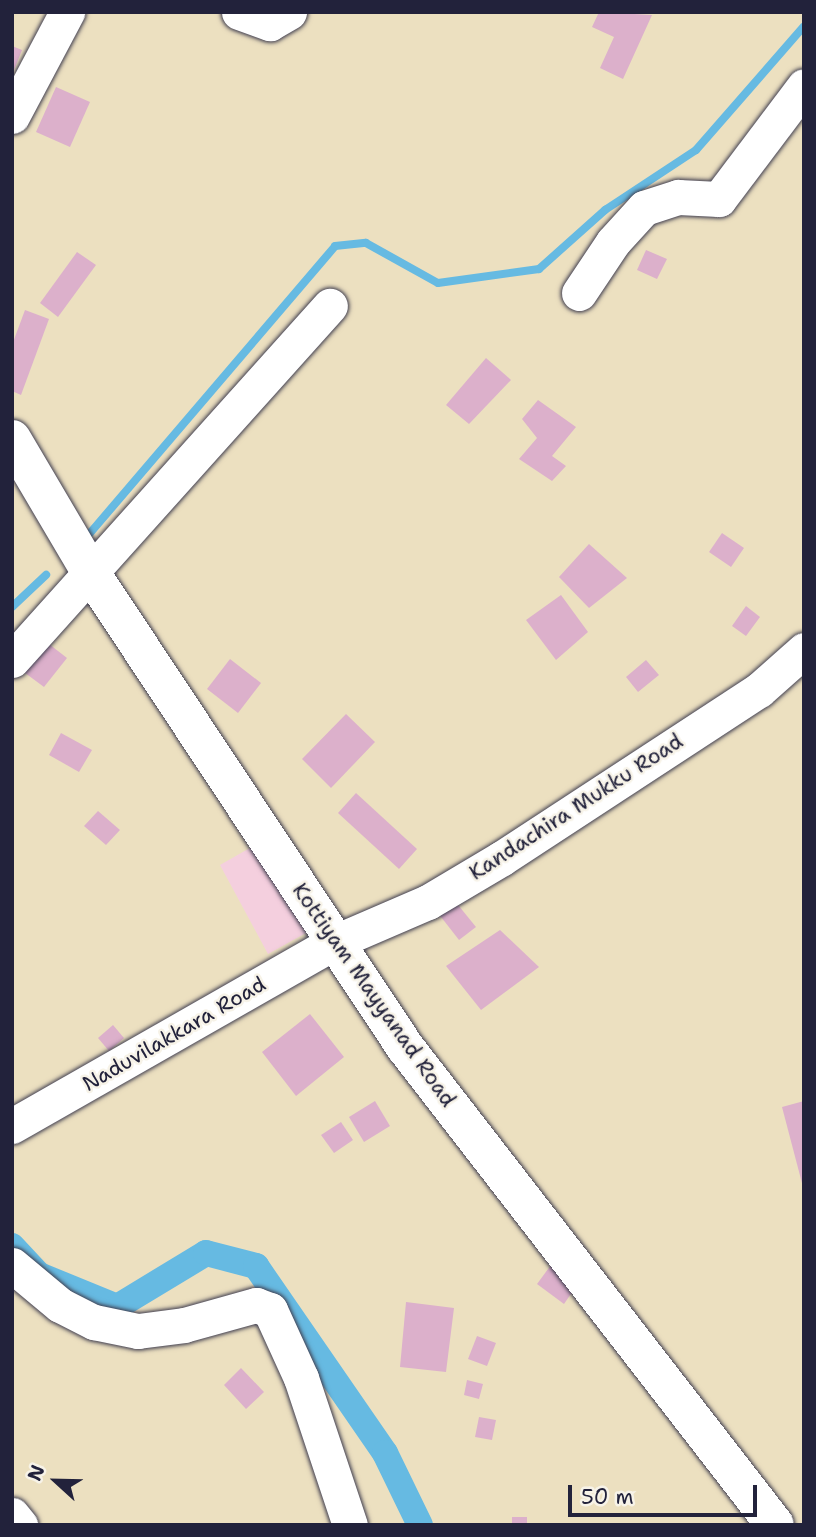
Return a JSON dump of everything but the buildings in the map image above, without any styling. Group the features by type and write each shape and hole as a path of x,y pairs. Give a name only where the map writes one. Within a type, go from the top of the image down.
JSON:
{"main road":[{"name":"Kottiyam Mayyanad Road","path":"12,439 91,573 405,1047 775,1525"}],"street":[{"path":"12,116 67,12"},
{"path":"239,12 270,23 289,12"},
{"path":"579,293 613,242 644,208 678,197 719,199 804,86"},
{"path":"12,660 330,306"},
{"name":"Kandachira Mukku Road","path":"335,942 428,902 502,858 759,690 804,650"},
{"name":"Naduvilakkara Road","path":"12,1126 335,942"},
{"path":"12,1265 60,1305 94,1322 138,1331 184,1325 256,1305 270,1310 301,1378 351,1525"},
{"path":"12,1515 20,1525"}],"shaded area":[{"path":"257,844 306,933 268,954 220,865"}],"waterway":[{"path":"85,539 335,246 366,243 438,283 539,269 605,210 696,150 804,26"},
{"path":"12,607 46,575"},
{"path":"12,1246 39,1275 117,1307 206,1253 256,1266 385,1453 420,1525"}]}
